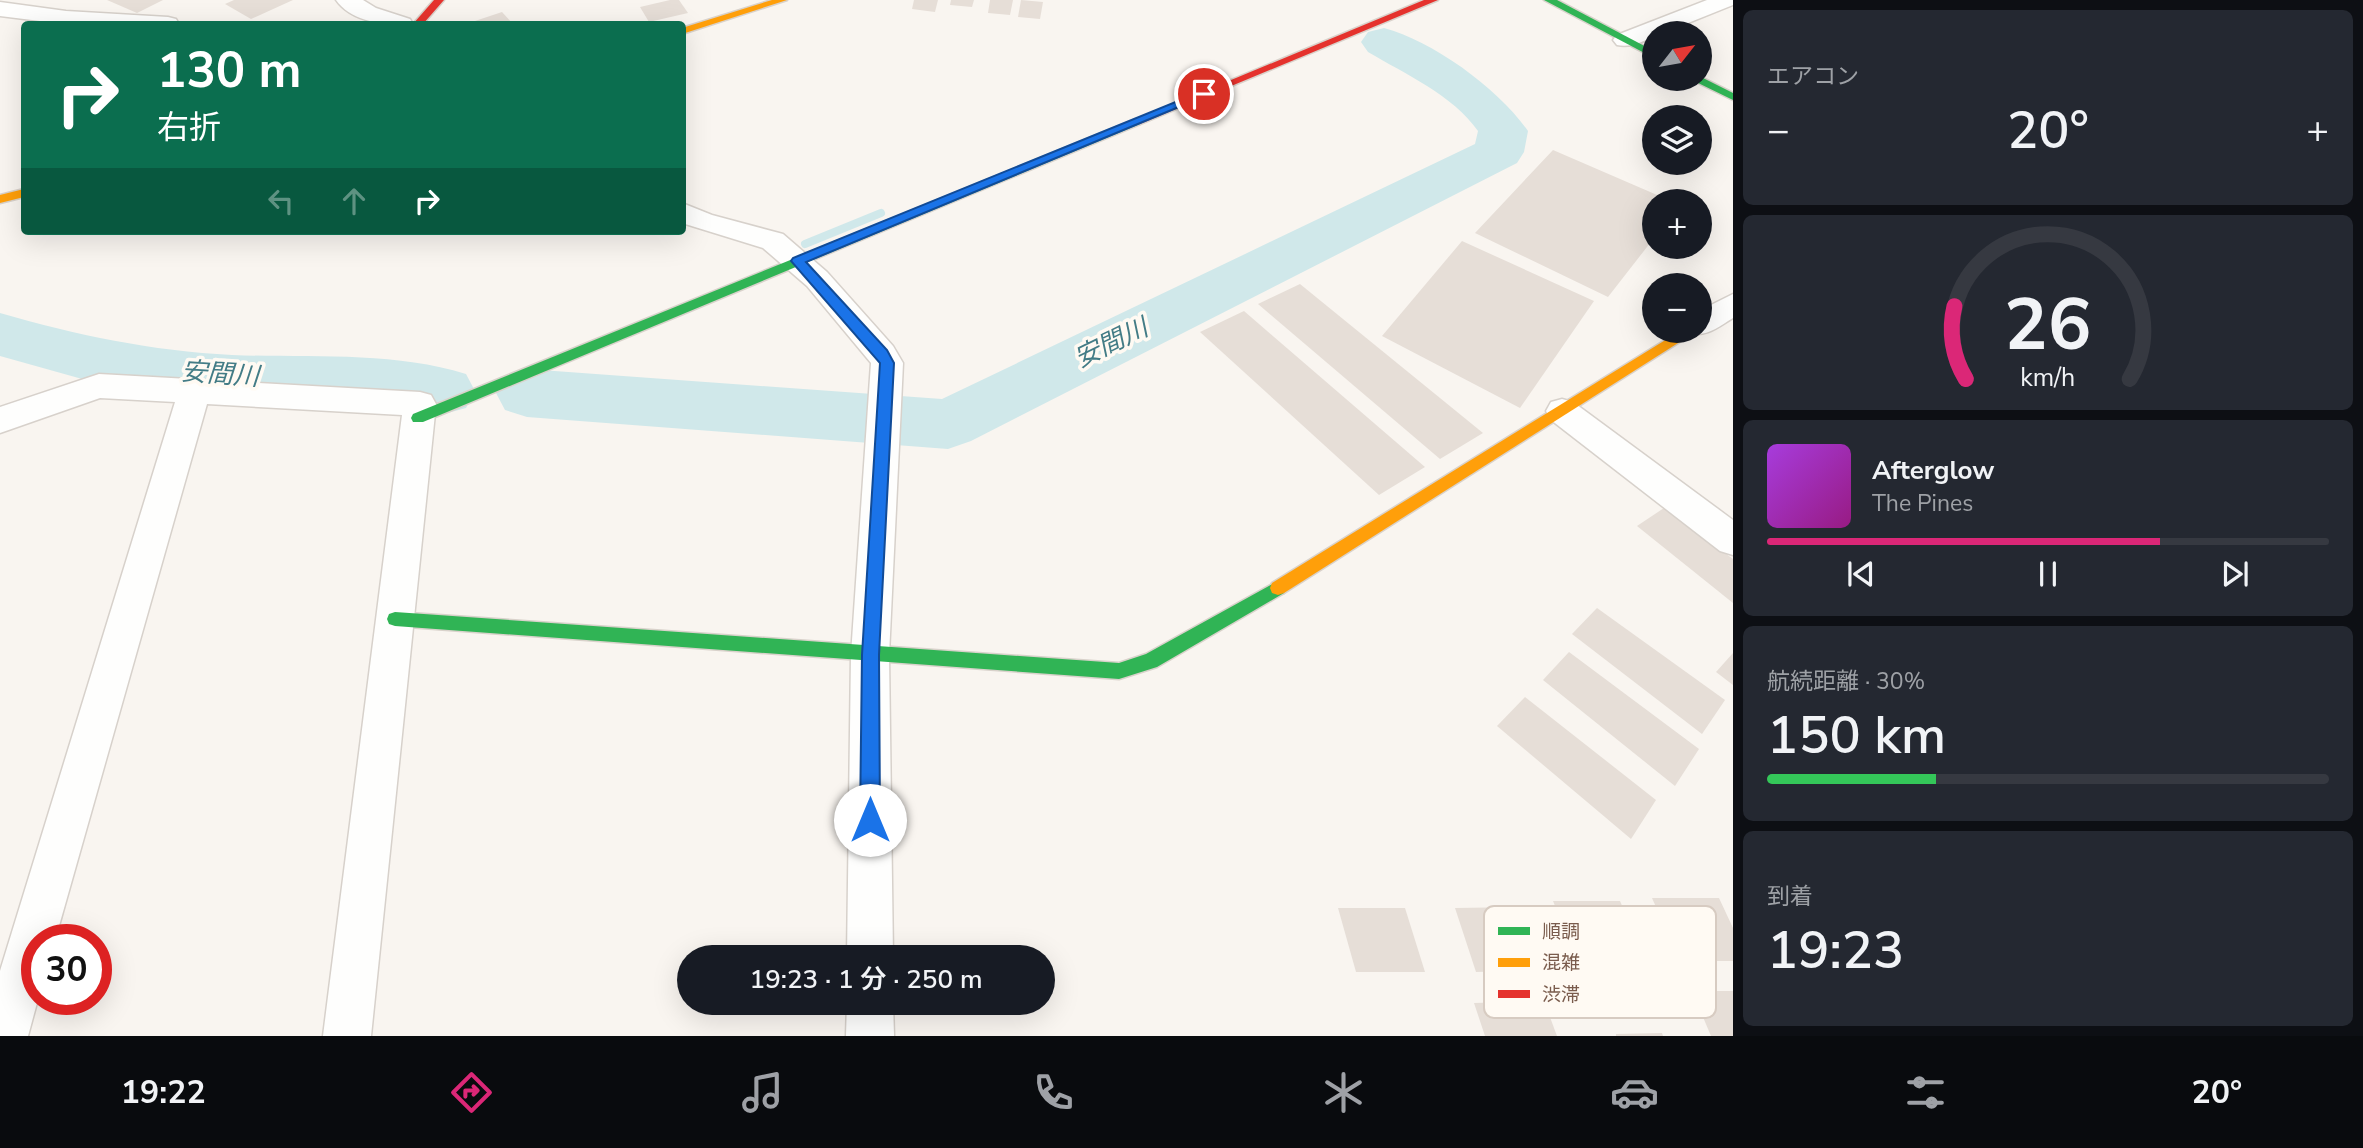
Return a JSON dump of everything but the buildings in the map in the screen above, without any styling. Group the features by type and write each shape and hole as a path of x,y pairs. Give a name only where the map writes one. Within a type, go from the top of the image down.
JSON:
{"street":[{"path":"347,0 368,13 393,21"},
{"path":"421,21 439,0"},
{"path":"686,30 782,0"},
{"path":"418,418 1433,0"},
{"path":"1549,0 1642,49"},
{"path":"1625,40 1727,0"},
{"path":"0,9 66,18 117,21"},
{"path":"348,21 368,13"},
{"path":"1712,86 1733,97"},
{"path":"0,199 21,194"},
{"path":"686,214 702,221 774,241 797,261 882,354 887,363 870,655 870,945"},
{"path":"1712,317 1733,304"},
{"path":"394,619 1119,671 1151,661 1261,598 1671,343"},
{"path":"0,420 99,386 195,389 420,404 347,1036"},
{"path":"4,1036 195,389"},
{"path":"1562,411 1733,540"},
{"path":"870,1015 870,1036"}],"waterway":[{"name":"安間川","path":"527,393 948,424 1499,152 1503,131 1481,104 1450,81 1384,42"},
{"path":"805,244 881,213"},
{"name":"安間川","path":"0,334 75,356 152,370 234,378 384,383 444,391"}],"traffic: fast":[{"path":"1549,0 1642,49"},
{"path":"1712,86 1733,97"},
{"path":"418,418 1136,122"},
{"path":"395,619 1119,671 1151,661 1278,588"}],"traffic: slow":[{"path":"686,30 782,0"},
{"path":"0,199 21,194"},
{"path":"1278,588 1671,343"}],"traffic: jam":[{"path":"421,21 439,0"},
{"path":"1136,122 1433,0"}],"route":[{"path":"870,820 870,655 887,363 817,279 797,261 1204,94"}]}
